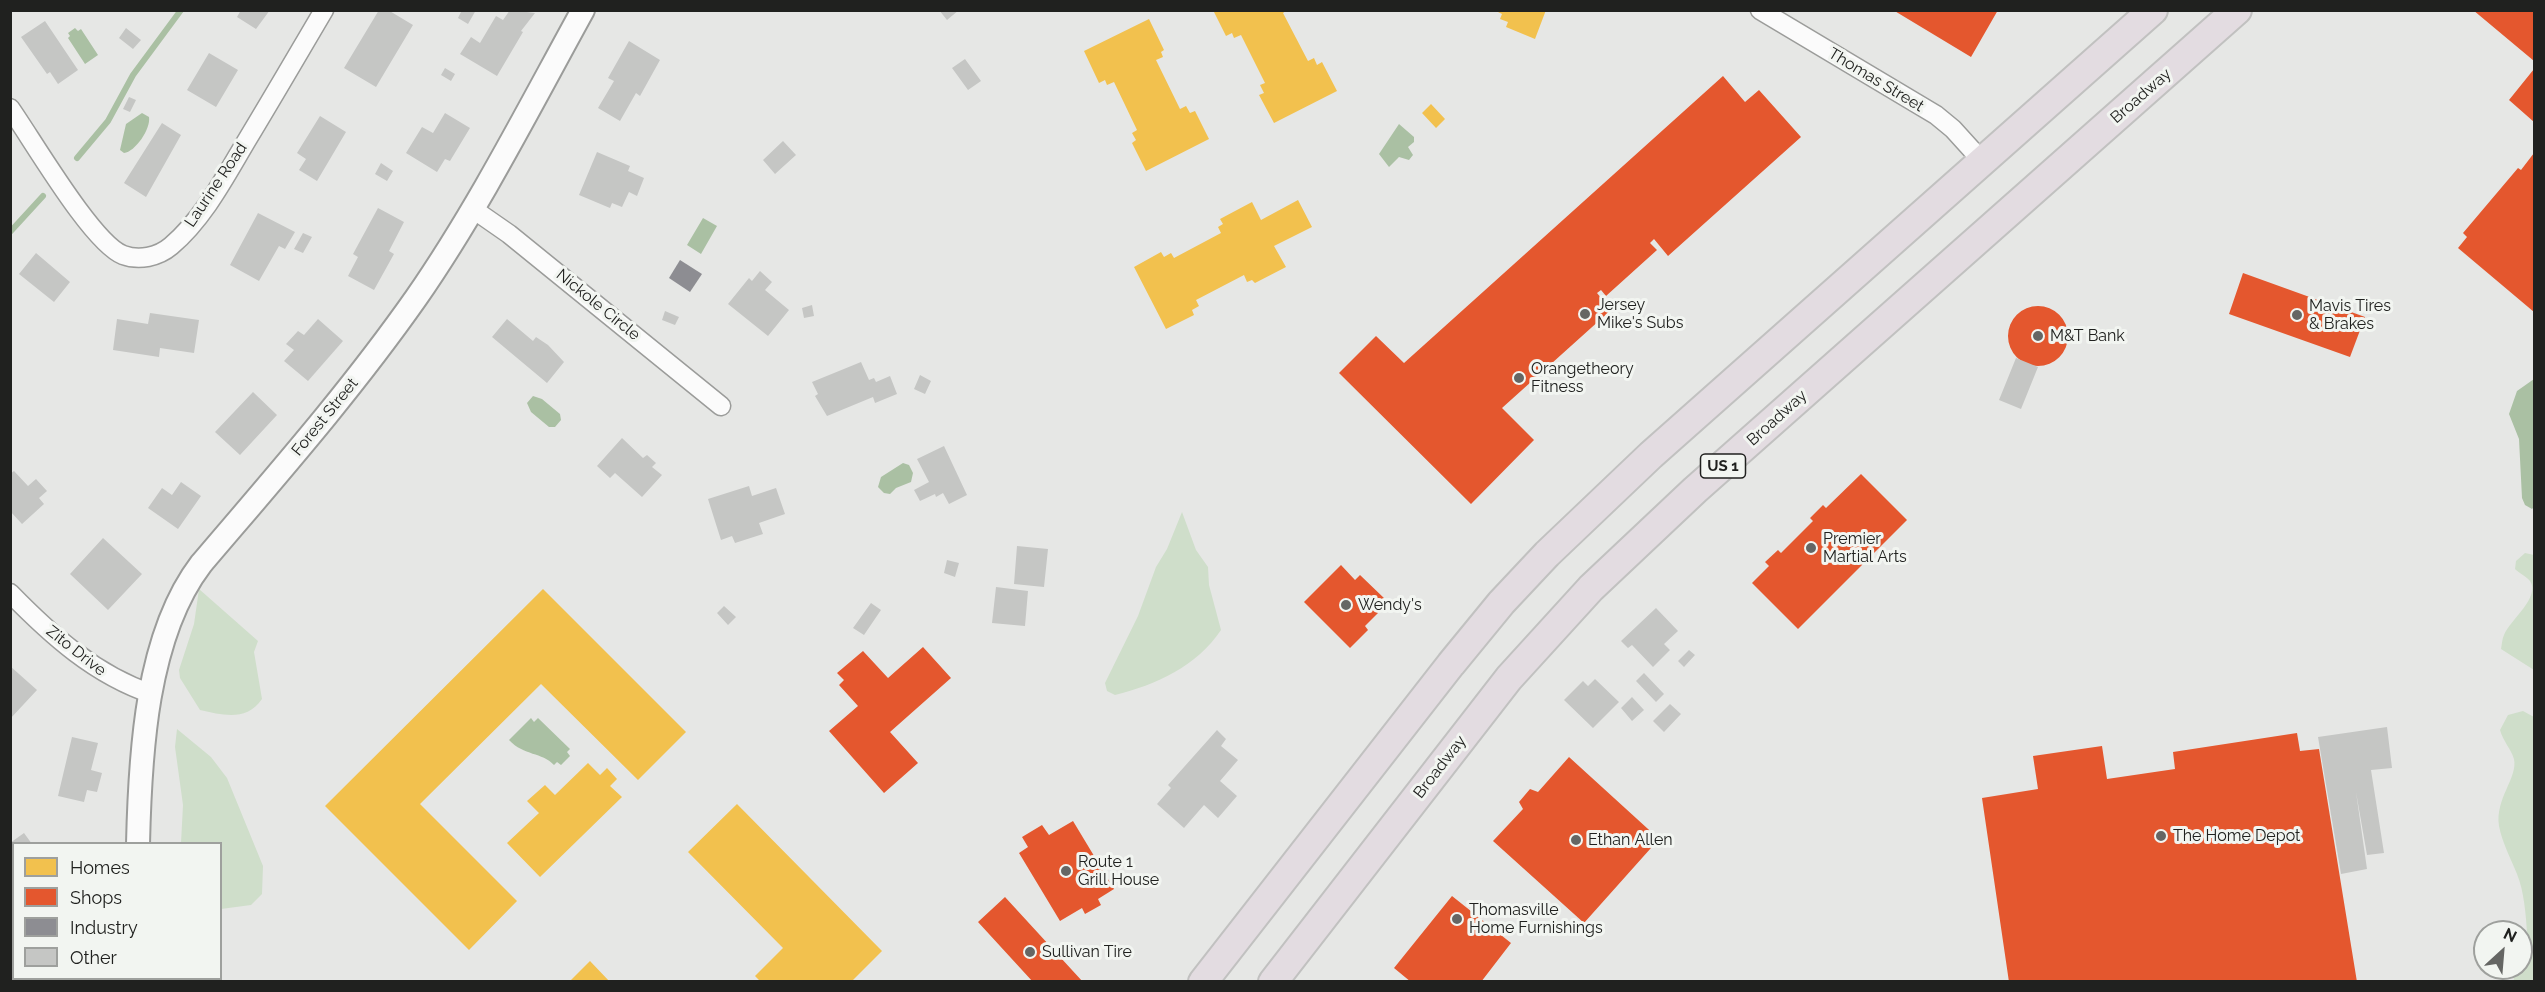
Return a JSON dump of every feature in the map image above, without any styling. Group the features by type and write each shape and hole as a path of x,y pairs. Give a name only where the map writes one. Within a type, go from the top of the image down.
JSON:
{"highway":[{"path":"1203,981 1369,767 1513,590 1612,491 2153,10"},
{"name":"Broadway","path":"1273,981 1509,678 1591,588 1695,490 2236,10"}],"street":[{"name":"Laurine Road","path":"10,108 83,214 107,244 122,255 138,258 153,256 169,248 204,209 324,10"},
{"name":"Thomas Street","path":"1760,10 1936,116 1953,129 1982,160"},
{"name":"Forest Street","path":"138,842 141,783 152,694 165,635 181,597 196,570 351,385 416,298 473,209 581,11"},
{"name":"Nickole Circle","path":"473,209 560,274 721,406"},
{"name":"Zito Drive","path":"10,593 52,634 81,657 119,682 152,694"}],"shaded area":[{"path":"75,28 78,31 81,29 98,55 85,64 68,38 70,36 68,33"},
{"path":"142,113 149,117 145,133 133,149 124,153 120,150 126,124"},
{"path":"1399,124 1414,137 1414,142 1408,147 1413,155 1409,160 1399,157 1389,167 1379,154"},
{"path":"703,218 717,226 701,254 687,245"},
{"path":"2534,379 2534,507 2532,509 2525,505 2522,498 2519,439 2509,414 2517,391"},
{"path":"533,396 542,399 560,414 561,420 555,427 549,427 531,412 527,403"},
{"path":"903,463 909,465 913,473 911,482 896,488 890,494 884,493 878,487 881,477"},
{"path":"1182,512 1196,550 1208,567 1209,585 1221,630 1211,643 1188,664 1160,680 1115,695 1107,691 1105,683 1138,616 1156,567 1167,549"},
{"path":"2525,553 2534,555 2534,670 2501,649 2507,629 2531,594 2530,581 2515,569 2516,561"},
{"path":"199,589 258,641 254,652 262,699 249,711 241,714 226,715 200,710 180,678 179,670 194,624"},
{"path":"2523,711 2534,717 2534,982 2514,980 2533,980 2533,920 2526,920 2519,881 2499,826 2500,806 2514,766 2513,755 2500,730 2508,715"},
{"path":"531,718 534,722 538,718 570,749 567,752 570,756 561,765 557,762 554,765 544,758 521,749 509,740"},
{"path":"177,729 211,757 227,778 263,866 262,894 251,905 222,909 222,842 181,842 183,805 175,747"}],"building: Homes":[{"path":"1213,10 1287,10 1283,13 1308,61 1314,58 1317,65 1322,62 1337,91 1274,123 1259,95 1264,93 1260,85 1265,83 1241,35 1234,38 1232,33 1226,36"},
{"path":"1494,10 1546,10 1535,39 1506,27 1508,22 1500,19 1502,14"},
{"path":"1149,19 1164,50 1161,52 1163,57 1156,60 1180,109 1186,106 1190,113 1195,111 1209,139 1146,171 1132,143 1136,140 1132,133 1137,130 1114,82 1107,85 1105,80 1099,83 1084,51"},
{"path":"1431,104 1445,119 1436,128 1422,113"},
{"path":"1298,200 1312,227 1274,246 1286,267 1255,283 1252,280 1247,282 1244,275 1196,300 1199,306 1192,310 1194,315 1166,329 1134,267 1161,252 1164,257 1171,253 1174,258 1221,233 1218,227 1223,224 1220,219 1252,202 1261,220"},
{"path":"543,589 686,732 638,780 541,684 420,804 517,901 469,950 325,806"},
{"path":"588,763 600,775 607,768 617,779 610,786 622,797 540,877 507,843 539,813 527,801 545,785 555,795"},
{"path":"737,804 882,951 851,982 761,982 755,976 783,948 688,852"},
{"path":"590,961 610,982 569,982"}],"building: Shops":[{"path":"1893,10 1998,10 1971,57"},
{"path":"2473,10 2534,10 2534,61"},
{"path":"2534,69 2534,122 2509,100"},
{"path":"1723,76 1745,102 1759,90 1801,137 1668,256 1654,239 1650,243 1657,250 1606,296 1601,290 1597,293 1611,310 1502,408 1534,440 1471,504 1339,373 1376,336 1404,363"},
{"path":"2534,153 2534,312 2458,248 2467,237 2463,233 2518,168 2521,170"},
{"name":"Mavis Tires & Brakes","path":"2243,273 2365,317 2350,357 2229,314"},
{"name":"M&T Bank","path":"2038,306 2055,311 2063,319 2068,336 2063,353 2055,361 2038,366 2021,361 2013,353 2008,336 2013,319 2021,311"},
{"path":"1861,474 1907,520 1798,629 1752,583 1769,566 1765,562 1778,550 1781,553 1813,521 1810,518 1823,505 1826,508"},
{"path":"1341,565 1355,580 1360,575 1385,599 1380,604 1384,607 1365,626 1368,630 1350,648 1304,602"},
{"path":"923,647 951,678 890,732 918,763 884,793 829,731 858,706 839,685 844,680 837,673 863,651 888,678"},
{"name":"The Home Depot","path":"2297,733 2300,751 2319,749 2357,982 2009,982 1982,798 2038,789 2033,756 2102,746 2107,779 2175,769 2173,752"},
{"name":"Ethan Allen","path":"1569,757 1659,839 1584,923 1493,841 1523,809 1519,802 1530,789 1538,792"},
{"name":"Route 1 Grill House","path":"1073,821 1114,889 1098,899 1101,905 1085,914 1082,908 1060,921 1019,853 1028,847 1022,837 1042,825 1049,835"},
{"name":"Thomasville Home Furnishings","path":"1452,896 1511,943 1481,982 1411,982 1394,968"},
{"name":"Sullivan Tire","path":"1005,897 1083,982 1033,982 978,922"}],"building: Industry":[{"path":"680,260 702,274 690,292 669,278"}],"building: Other":[{"path":"241,10 270,10 256,29 237,17"},
{"path":"379,10 388,10 413,25 376,87 344,68"},
{"path":"462,10 476,10 468,24 458,18"},
{"path":"510,10 535,13 521,31 523,32 497,76 460,54 471,37 480,43 496,16 503,20"},
{"path":"939,10 959,10 947,20"},
{"path":"45,21 78,70 58,84 50,72 47,74 21,37"},
{"path":"126,28 141,40 133,49 119,38"},
{"path":"629,41 660,60 640,96 636,93 620,121 598,108 614,81 608,78"},
{"path":"209,53 238,70 216,107 187,90"},
{"path":"965,59 981,81 968,90 952,68"},
{"path":"445,68 455,74 451,81 441,75"},
{"path":"129,97 136,100 130,112 123,109"},
{"path":"445,113 470,128 450,161 445,159 437,172 406,153 422,127 433,133"},
{"path":"320,116 346,132 317,181 299,170 306,159 297,153"},
{"path":"162,123 181,135 146,197 124,183"},
{"path":"783,141 796,155 775,174 763,160"},
{"path":"597,152 630,166 628,171 644,178 637,196 629,192 622,207 612,203 610,208 579,195"},
{"path":"381,163 393,171 387,181 375,174"},
{"path":"378,208 404,222 389,251 394,254 374,290 348,276 358,257 353,254"},
{"path":"258,213 295,232 285,249 279,246 259,281 230,265"},
{"path":"303,233 312,237 303,253 294,249"},
{"path":"36,253 70,282 54,302 19,274"},
{"path":"760,271 772,282 765,290 789,310 768,336 728,304 749,278 752,281"},
{"path":"812,305 814,316 804,318 802,308"},
{"path":"665,311 679,317 675,325 662,320"},
{"path":"150,313 199,320 194,353 160,348 159,357 113,350 117,319 148,324"},
{"path":"318,319 343,341 308,381 284,361 294,350 286,344 298,331 304,335"},
{"path":"507,319 533,341 536,337 548,345 564,362 547,383 492,337"},
{"path":"2016,358 2038,367 2021,409 1999,400"},
{"path":"861,362 869,380 874,378 876,382 890,376 897,394 875,403 873,397 827,416 815,396 818,394 812,382"},
{"path":"920,375 931,381 925,394 914,389"},
{"path":"253,392 277,415 240,455 215,432"},
{"path":"622,438 643,458 647,455 656,463 652,467 662,475 642,497 615,473 610,478 597,466"},
{"path":"944,446 967,495 949,504 943,493 920,501 914,490 929,482 917,459"},
{"path":"14,471 28,486 36,479 47,491 39,498 44,504 22,524 10,511 10,474"},
{"path":"181,482 201,496 178,529 148,508 162,488 172,495"},
{"path":"749,486 752,496 776,488 785,514 759,523 763,534 735,543 732,536 721,540 708,499"},
{"path":"103,538 142,574 108,610 70,574"},
{"path":"1017,546 1048,549 1044,587 1014,584"},
{"path":"947,560 959,563 955,577 944,573"},
{"path":"996,587 1028,591 1025,626 992,623"},
{"path":"871,603 881,610 864,635 853,628"},
{"path":"724,606 736,617 728,625 717,613"},
{"path":"1656,608 1678,631 1664,644 1670,650 1653,667 1632,645 1628,648 1621,641"},
{"path":"1689,650 1695,655 1684,667 1678,661"},
{"path":"10,666 37,690 10,719"},
{"path":"1644,673 1664,694 1656,702 1636,681"},
{"path":"1595,679 1619,702 1593,728 1564,700 1583,681 1588,686"},
{"path":"1632,697 1644,710 1632,721 1621,708"},
{"path":"1670,704 1681,714 1664,732 1653,721"},
{"path":"2387,727 2392,768 2371,770 2384,853 2367,855 2356,792 2367,869 2341,874 2318,737"},
{"path":"1217,730 1226,739 1221,746 1238,760 1220,781 1237,796 1218,818 1204,805 1184,828 1157,804 1171,788 1168,785"},
{"path":"72,737 98,743 91,770 102,773 97,792 87,790 84,802 58,796"},
{"path":"24,833 31,842 12,842 12,878 10,880 10,843"},
{"path":"34,980 70,980 71,982 30,982"}],"waterway":[{"path":"77,158 108,121 133,75 181,10"},
{"path":"10,232 43,196"}],"place":[{"name":"Jersey Mike's Subs","path":"1585,314"},
{"name":"Mavis Tires & Brakes","path":"2297,315"},
{"name":"M&T Bank","path":"2038,336"},
{"name":"Orangetheory Fitness","path":"1519,378"},
{"name":"Premier Martial Arts","path":"1811,548"},
{"name":"Wendy's","path":"1346,605"},
{"name":"The Home Depot","path":"2161,836"},
{"name":"Ethan Allen","path":"1576,840"},
{"name":"Route 1 Grill House","path":"1066,871"},
{"name":"Thomasville Home Furnishings","path":"1457,919"},
{"name":"Sullivan Tire","path":"1030,952"}]}
